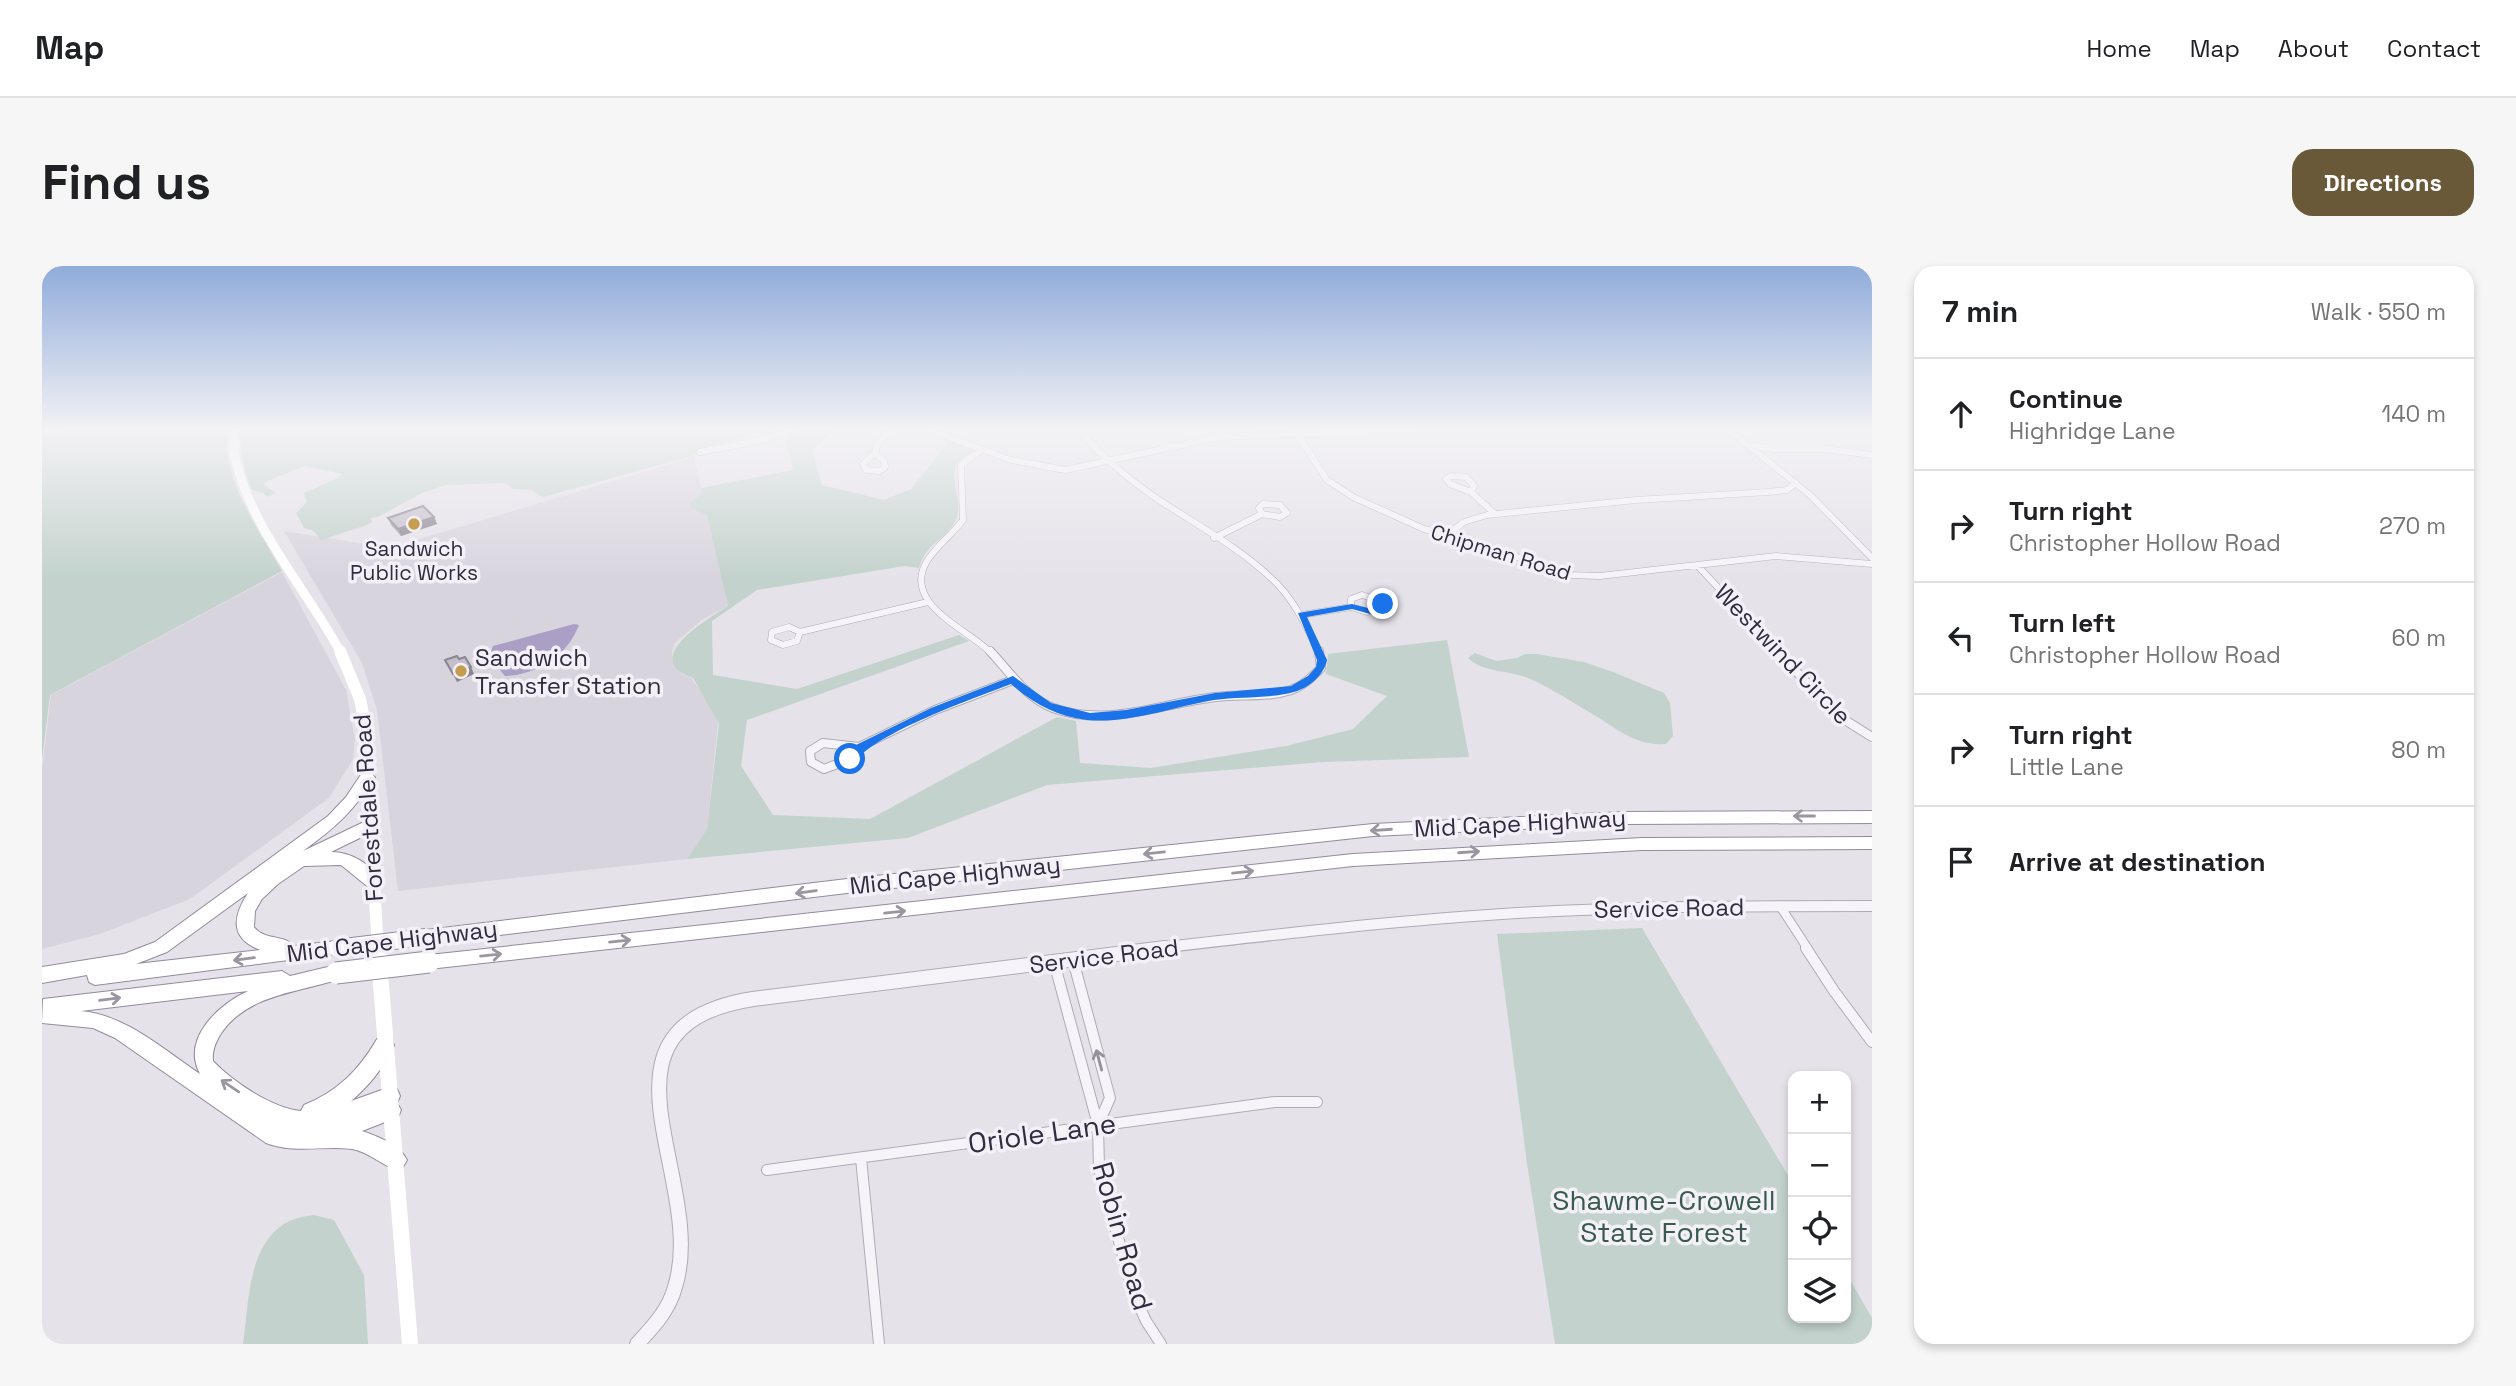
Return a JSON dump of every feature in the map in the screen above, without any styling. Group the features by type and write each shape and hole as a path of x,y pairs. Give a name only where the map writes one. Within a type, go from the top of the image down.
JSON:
{"highway":[{"path":"336,948 268,945 248,932 245,917 252,899 287,862 340,814 367,778"},
{"name":"Mid Cape Highway","path":"42,983 847,886 1373,830 1624,818 1872,817"},
{"path":"42,975 125,961 150,953 287,862 370,823"},
{"name":"Mid Cape Highway","path":"42,1007 1353,860 1629,845 1872,843"},
{"path":"287,862 338,858 354,863 373,881"},
{"path":"336,973 262,993 242,1002 217,1024 204,1048 202,1060 208,1070 264,1109 289,1119 324,1117 390,1103"},
{"path":"42,1015 78,1017 108,1025 152,1052 264,1131 282,1138 360,1140 396,1160"},
{"path":"289,1119 328,1105 349,1093 366,1076 384,1045"},
{"path":"314,1139 390,1103"}],"main road":[{"name":"Forestdale Road","path":"243,479 254,505 284,559 338,645 355,681 366,735 384,1045 410,1344"}],"street":[{"path":"960,479 963,520 933,553 924,568 921,579 928,602 981,642 1013,680 1047,706 1090,717 1126,714 1215,697 1284,691 1305,683 1321,668 1321,655 1301,615 1261,568 1142,491 1128,479"},
{"name":"Chipman Road","path":"1327,479 1336,488 1410,523 1476,542 1567,575 1600,576 1776,556 1872,564"},
{"path":"1446,479 1450,484 1471,492 1495,514"},
{"path":"1468,479 1474,486 1471,492"},
{"path":"1791,479 1872,558"},
{"path":"1447,535 1465,522 1495,514 1636,500 1768,492 1787,489 1796,483"},
{"path":"1214,538 1262,514"},
{"path":"1862,547 1872,547"},
{"name":"Westwind Circle","path":"1698,565 1837,715 1872,737"},
{"path":"1301,615 1352,607 1374,612 1383,604 1377,598 1363,595 1351,599 1352,607"},
{"path":"800,632 928,602"},
{"path":"859,747 822,743 810,751 810,758 818,766 832,768 850,759 859,747 935,710 1013,680"},
{"path":"1780,906 1827,980 1872,1042"},
{"name":"Service Road","path":"637,1344 667,1308 678,1277 679,1225 661,1110 658,1071 669,1042 683,1026 710,1010 751,1000 1054,962 1478,916 1595,909 1872,906"},
{"name":"Robin Road","path":"1073,960 1110,1098 1098,1125"},
{"name":"Robin Road","path":"1054,962 1098,1125 1099,1169 1133,1292 1146,1321 1161,1344"},
{"name":"Oriole Lane","path":"767,1170 1275,1102 1317,1102"},
{"path":"861,1158 879,1344"}],"shaded area":[{"path":"619,479 699,479 728,606 702,620 675,643 672,651 672,660 682,674 691,678 710,704 718,723 707,829 687,859 398,891 377,710 362,663 284,531 389,548"},
{"path":"282,572 346,690 355,740 353,759 329,798 190,899 100,934 42,949 42,770 51,695"},
{"path":"574,624 579,625 574,636 559,654 529,672 505,676 489,657 493,646"}],"green space":[{"path":"42,479 234,479 243,503 282,571 50,695 42,760"},
{"path":"248,479 272,479 264,485 276,493 267,497 252,490"},
{"path":"335,479 608,479 543,497 531,490 513,489 506,483 446,485 422,493 378,517 371,518 372,522 367,525 321,540 314,531 304,528 296,513 307,502 304,493"},
{"path":"745,479 820,479 822,485 884,500 911,489 919,479 955,479 958,502 955,522 926,552 919,568 904,566 757,590 712,621 713,675 797,689 959,635 969,641 747,720 741,766 773,815 870,819 1057,717 1076,721 1080,763 1151,768 1286,746 1353,729 1387,696 1326,674 1328,654 1447,640 1469,757 1323,762 1047,785 908,838 687,859 707,829 719,724 693,678 678,670 672,661 682,640 728,606 707,515 691,508 689,504 702,493 701,488"},
{"path":"1475,653 1496,661 1537,654 1584,662 1664,693 1670,703 1673,736 1666,744 1634,739 1536,682 1474,663 1468,658"},
{"name":"Shawme-Crowell State Forest","path":"1642,928 1788,1176 1788,1323 1851,1323 1851,1282 1872,1318 1872,1344 1555,1344 1527,1163 1497,934"},
{"path":"314,1215 334,1220 364,1275 368,1344 243,1344 253,1274 266,1242 277,1229 292,1220"}],"building":[{"path":"423,506 434,517 398,529 388,518"},
{"path":"457,656 459,659 465,657 471,667 453,674 445,660"}],"place":[{"name":"Sandwich Public Works","path":"414,524"},
{"name":"Sandwich Transfer Station","path":"461,671"}],"route":[{"path":"850,759 859,747 935,710 1013,680 1047,706 1090,717 1115,716 1215,697 1293,689 1311,678 1321,668 1322,660 1301,615 1352,607 1374,612 1380,610 1383,604"}]}
